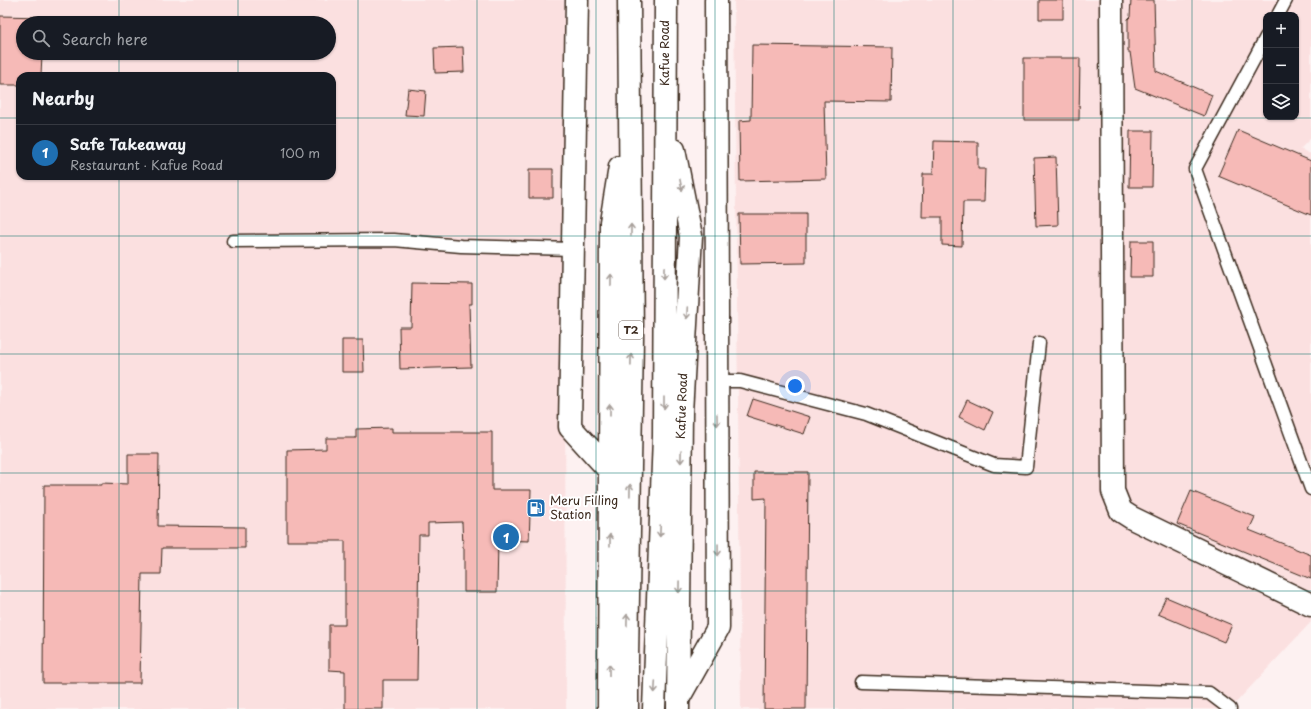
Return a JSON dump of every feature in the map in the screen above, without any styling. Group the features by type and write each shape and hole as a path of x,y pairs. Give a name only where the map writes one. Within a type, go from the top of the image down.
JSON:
{"main road":[{"path":"577,0 570,427 610,471"},
{"name":"T2","path":"627,709 632,345 629,0"},
{"name":"Kafue Road","path":"654,709 664,436 666,0"},
{"path":"678,704 718,628 716,0"},
{"path":"1110,0 1113,492 1121,511 1132,518 1311,606"},
{"name":"T2","path":"609,709 611,222 630,104"},
{"name":"Kafue Road","path":"665,105 691,236 681,413 678,704"}],"lane":[{"path":"1280,12 1286,0"},
{"path":"1263,43 1195,169 1311,489"},
{"path":"233,241 394,240 461,246 573,249"},
{"path":"717,382 740,381 866,414 994,464 1026,467 1039,343"},
{"path":"861,682 1209,693 1230,709"}],"shaded area":[{"path":"0,0 564,0 566,709 0,709"},
{"path":"734,0 1311,0 1311,138 1300,149 1311,154 1311,622 1230,709 741,709"}],"building":[{"path":"1039,0 1063,0 1063,19 1039,19"},
{"path":"1131,0 1154,0 1156,71 1212,95 1204,116 1135,88 1130,52 1128,52 1128,19 1130,17"},
{"path":"0,16 16,16 16,60 42,60 41,72 16,72 16,85 0,85"},
{"path":"752,45 892,47 891,102 824,101 826,179 740,181 739,121 751,120"},
{"path":"463,47 464,72 435,73 434,48"},
{"path":"1024,58 1080,58 1079,120 1024,120"},
{"path":"408,89 426,91 424,116 405,115"},
{"path":"1238,130 1311,161 1311,215 1218,176"},
{"path":"1130,131 1153,131 1152,187 1129,187"},
{"path":"934,141 978,142 978,169 985,169 984,202 963,202 962,246 942,245 942,217 922,217 923,174 933,174"},
{"path":"1056,157 1058,225 1036,226 1034,158"},
{"path":"529,169 553,169 553,198 529,198"},
{"path":"739,214 806,214 806,263 740,264"},
{"path":"1131,241 1153,241 1153,277 1130,277"},
{"path":"412,283 472,284 472,304 469,304 471,367 400,369 399,327 411,327"},
{"path":"342,340 363,340 364,372 342,372"},
{"path":"753,399 810,417 804,434 747,416"},
{"path":"967,400 993,412 985,430 959,417"},
{"path":"392,428 392,432 492,432 492,490 531,490 529,541 498,540 497,592 464,592 464,548 462,522 428,523 428,535 419,535 417,680 383,680 383,709 345,709 345,671 329,670 329,625 345,625 345,541 287,541 287,450 326,449 326,438 356,438 356,429"},
{"path":"128,454 159,454 158,526 245,527 245,548 162,548 161,574 142,574 140,683 43,683 44,485 101,485 101,483 128,484"},
{"path":"754,472 808,472 806,709 764,709 766,498 754,499"},
{"path":"1191,491 1255,517 1249,530 1311,555 1311,579 1177,524"},
{"path":"1166,597 1232,625 1224,642 1158,614"}],"place":[{"name":"Meru Filling Station","path":"536,508"},
{"name":"Safe Takeaway","path":"506,537"}]}
